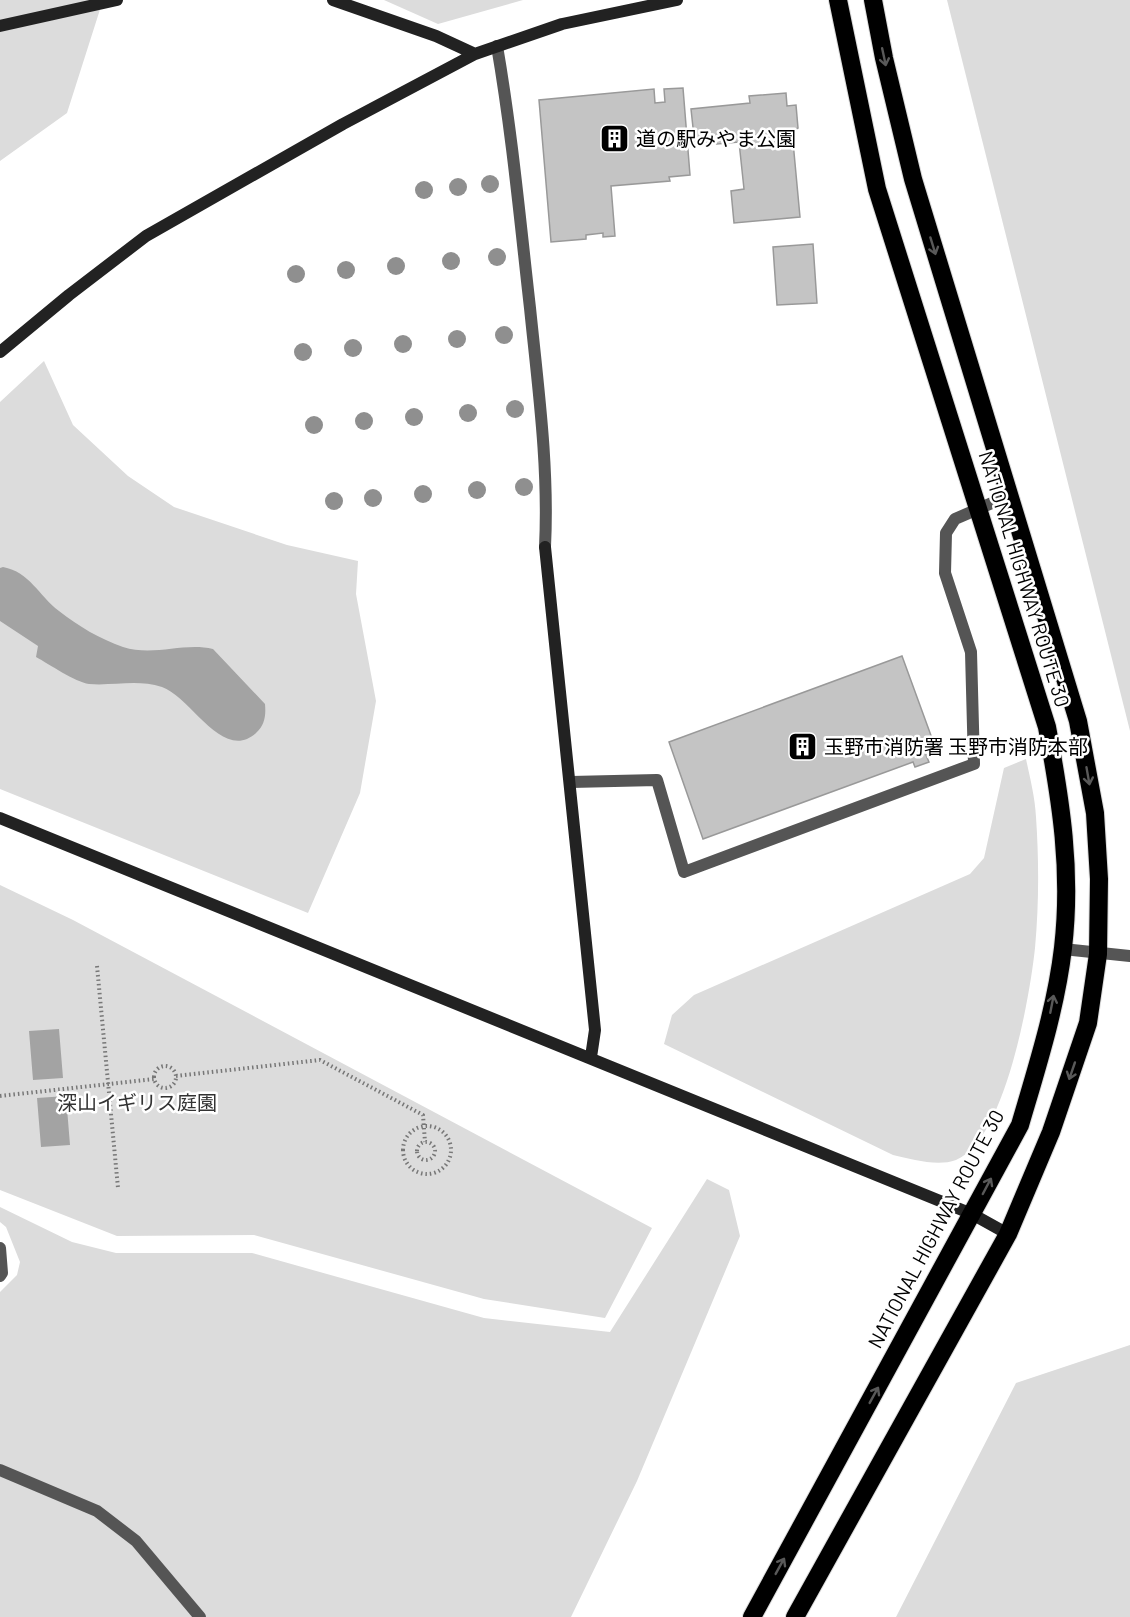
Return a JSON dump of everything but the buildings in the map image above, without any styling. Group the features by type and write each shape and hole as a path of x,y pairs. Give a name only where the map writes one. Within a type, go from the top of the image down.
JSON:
{"highway":[{"name":"NATIONAL HIGHWAY ROUTE 30","path":"752,1617 1020,1125 1045,1037 1063,949 1067,880 1064,817 1047,727 877,189 838,0"},
{"name":"NATIONAL HIGHWAY ROUTE 30","path":"795,1617 1008,1234 1051,1132 1088,1023 1098,954 1099,879 1095,813 1078,721 913,179 884,58 873,0"}],"street":[{"path":"0,26 117,0"},
{"path":"333,0 436,36 475,54"},
{"path":"0,352 69,294 146,236 332,129 475,54 562,24 677,0"},
{"path":"497,46 508,108 543,432 548,493 545,547 595,1029 591,1057"},
{"path":"571,782 657,780 684,872 974,764 970,652 945,573 946,533 955,519 978,507 1008,496"},
{"path":"0,818 972,1214 1008,1234"},
{"path":"1063,949 1130,956"},
{"path":"0,1248 2,1273 0,1276"},
{"path":"0,1470 97,1511 136,1541 200,1617"}],"path":[{"path":"97,966 118,1188"},
{"path":"176,1076 320,1060 423,1115 425,1142 417,1151 421,1159 428,1161 433,1158 435,1150 431,1143 425,1142"},
{"path":"163,1066 173,1069 176,1076 172,1086 165,1089 157,1086 154,1072 163,1066"},
{"path":"0,1096 154,1079"},
{"path":"424,1126 440,1130 450,1143 450,1160 445,1167 430,1175 415,1172 404,1161 402,1153 410,1132 424,1126"}],"green space":[{"path":"0,0 103,0 67,113 0,161"},
{"path":"384,0 523,0 438,24"},
{"path":"947,0 1130,0 1130,731"},
{"path":"44,361 73,425 128,476 174,507 287,545 358,561 356,594 376,701 360,793 308,913 0,789 0,402"},
{"path":"1026,759 1035,802 1038,850 1037,915 1032,970 1021,1031 1012,1065 988,1126 973,1147 956,1160 941,1163 924,1162 893,1155 664,1044 672,1015 694,995 970,874 984,858 1004,768"},
{"name":"深山イギリス庭園","path":"0,885 73,920 652,1228 605,1318 484,1299 254,1235 117,1236 0,1190"},
{"path":"707,1179 729,1190 740,1236 637,1481 571,1617 0,1617 0,1292 17,1275 20,1262 6,1227 0,1222 0,1207 72,1242 116,1253 252,1253 484,1318 610,1332"},
{"path":"1130,1345 1130,1617 896,1617 1016,1383"}],"shaded area":[{"path":"3,567 27,579 52,605 74,622 114,644 146,651 191,647 213,649 265,704 265,716 261,727 244,740 231,740 207,725 173,693 162,687 135,683 83,683 36,657 38,646 0,621 0,568"},
{"path":"59,1029 63,1078 33,1080 29,1031"},
{"path":"66,1096 70,1145 41,1147 37,1098"}],"place":[{"name":"道の駅みやま公園","path":"615,139"},
{"name":"玉野市消防署 玉野市消防本部","path":"803,747"}]}
